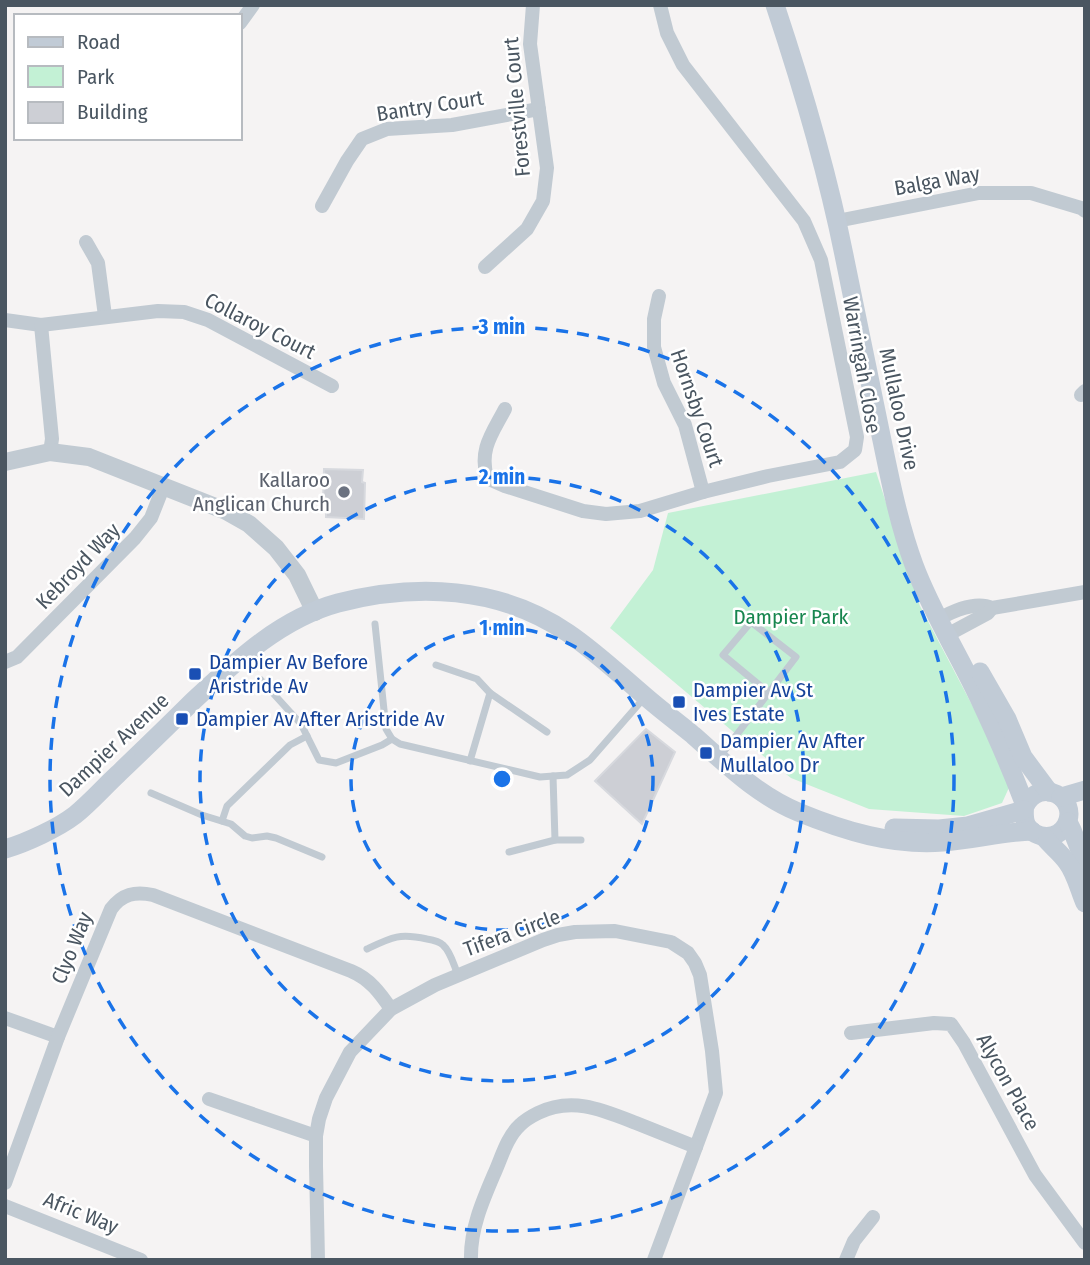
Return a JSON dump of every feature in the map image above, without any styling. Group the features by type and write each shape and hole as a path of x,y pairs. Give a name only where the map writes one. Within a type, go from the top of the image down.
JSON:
{"main road":[{"name":"Mullaloo Drive","path":"775,5 842,220 889,474 914,565 1007,719 1023,757 1055,794"},
{"name":"Mullaloo Drive","path":"787,5 818,98 841,184 842,220"},
{"name":"Dampier Avenue","path":"5,849 74,816 211,684 249,651 325,594 351,587 409,579 469,583 495,588 526,598 553,611 598,640 765,782 794,799 828,812 881,827 919,830 968,826 1025,808"},
{"name":"Dampier Avenue","path":"5,837 56,813 75,799 253,633 312,606 419,590 471,594 514,606 565,631 606,661 759,791 796,811 829,824 906,843 945,842 1016,832 1038,834"},
{"name":"Mullaloo Drive","path":"948,624 1025,808"},
{"path":"1085,790 1055,794 1041,792 1035,794 1025,808 1025,820 1062,855 1072,869 1085,903"},
{"path":"1055,794 1074,817 1072,830 1085,863"},
{"path":"1038,834 1058,833 1074,817"}],"street":[{"path":"242,20 253,5"},
{"name":"Forestville Court","path":"485,267 527,229 542,201 547,168 530,44 533,5"},
{"name":"Warringah Close","path":"505,409 485,450 483,464 487,478 583,511 606,514 640,511 768,476 840,462 855,450 857,438 821,260 804,220 683,65 667,33 660,5"},
{"name":"Bantry Court","path":"322,205 362,139 387,129 452,125 539,108"},
{"name":"Balga Way","path":"842,220 979,193 1031,193 1085,211"},
{"path":"86,242 98,263 105,316"},
{"name":"Hornsby Court","path":"659,296 654,319 654,346 664,383 685,425 704,492"},
{"name":"Collaroy Court","path":"5,320 41,325 158,311 184,312 208,320 332,386"},
{"path":"41,325 50,452"},
{"path":"5,462 50,452 89,457 226,511 264,536 297,575 312,606"},
{"name":"Kebroyd Way","path":"5,662 18,657 135,538 151,518 164,485"},
{"path":"948,624 961,609 987,605 992,608 1085,592"},
{"name":"Clyo Way","path":"5,1183 58,1037 111,909 116,901 132,893 153,895 351,971 375,986 391,1009"},
{"name":"Tifera Circle","path":"318,1260 316,1136 326,1098 350,1052 391,1009 458,975 558,935 615,931 671,942 688,953 695,963 716,1083 713,1102 654,1260"},
{"path":"5,1018 58,1037"},
{"name":"Alycon Place","path":"852,1034 934,1023 951,1024 964,1043 1035,1175 1085,1242"},
{"path":"209,1099 316,1136"},
{"path":"471,1260 473,1231 506,1145 522,1122 536,1114 564,1105 588,1106 696,1147"},
{"name":"Afric Way","path":"5,1206 141,1260"},
{"path":"845,1260 854,1241 873,1217"}],"lane":[{"path":"725,750 769,693 796,657 751,622 723,654 769,693"},
{"path":"375,624 386,729 392,739 400,744 540,777 567,775 590,760 645,696"},
{"path":"436,665 477,678 490,693 547,732"},
{"path":"261,680 301,723 319,760 336,763 382,746 392,739"},
{"path":"470,761 490,693"},
{"path":"222,821 227,806 290,745 307,736"},
{"path":"553,776 555,840"},
{"path":"151,793 202,816 231,824 246,836 276,838 322,857"},
{"path":"509,852 555,840 581,839"},
{"path":"367,949 401,936 436,941 447,949 458,975"}],"green space":[{"name":"Dampier Park","path":"876,472 920,606 1012,781 1002,803 964,816 869,809 791,778 610,628 653,570 668,513"}],"building":[{"name":"Kallaroo Anglican Church","path":"324,469 363,470 364,519 326,517 326,501 323,501"},
{"path":"646,729 675,752 642,824 595,781"}],"place":[{"name":"Kallaroo Anglican Church","path":"344,492"},
{"name":"Dampier Av Before Aristride Av","path":"195,674"},
{"name":"Dampier Av St Ives Estate","path":"679,702"},
{"name":"Dampier Av After Aristride Av","path":"182,719"},
{"name":"Dampier Av After Mullaloo Dr","path":"706,753"}]}
